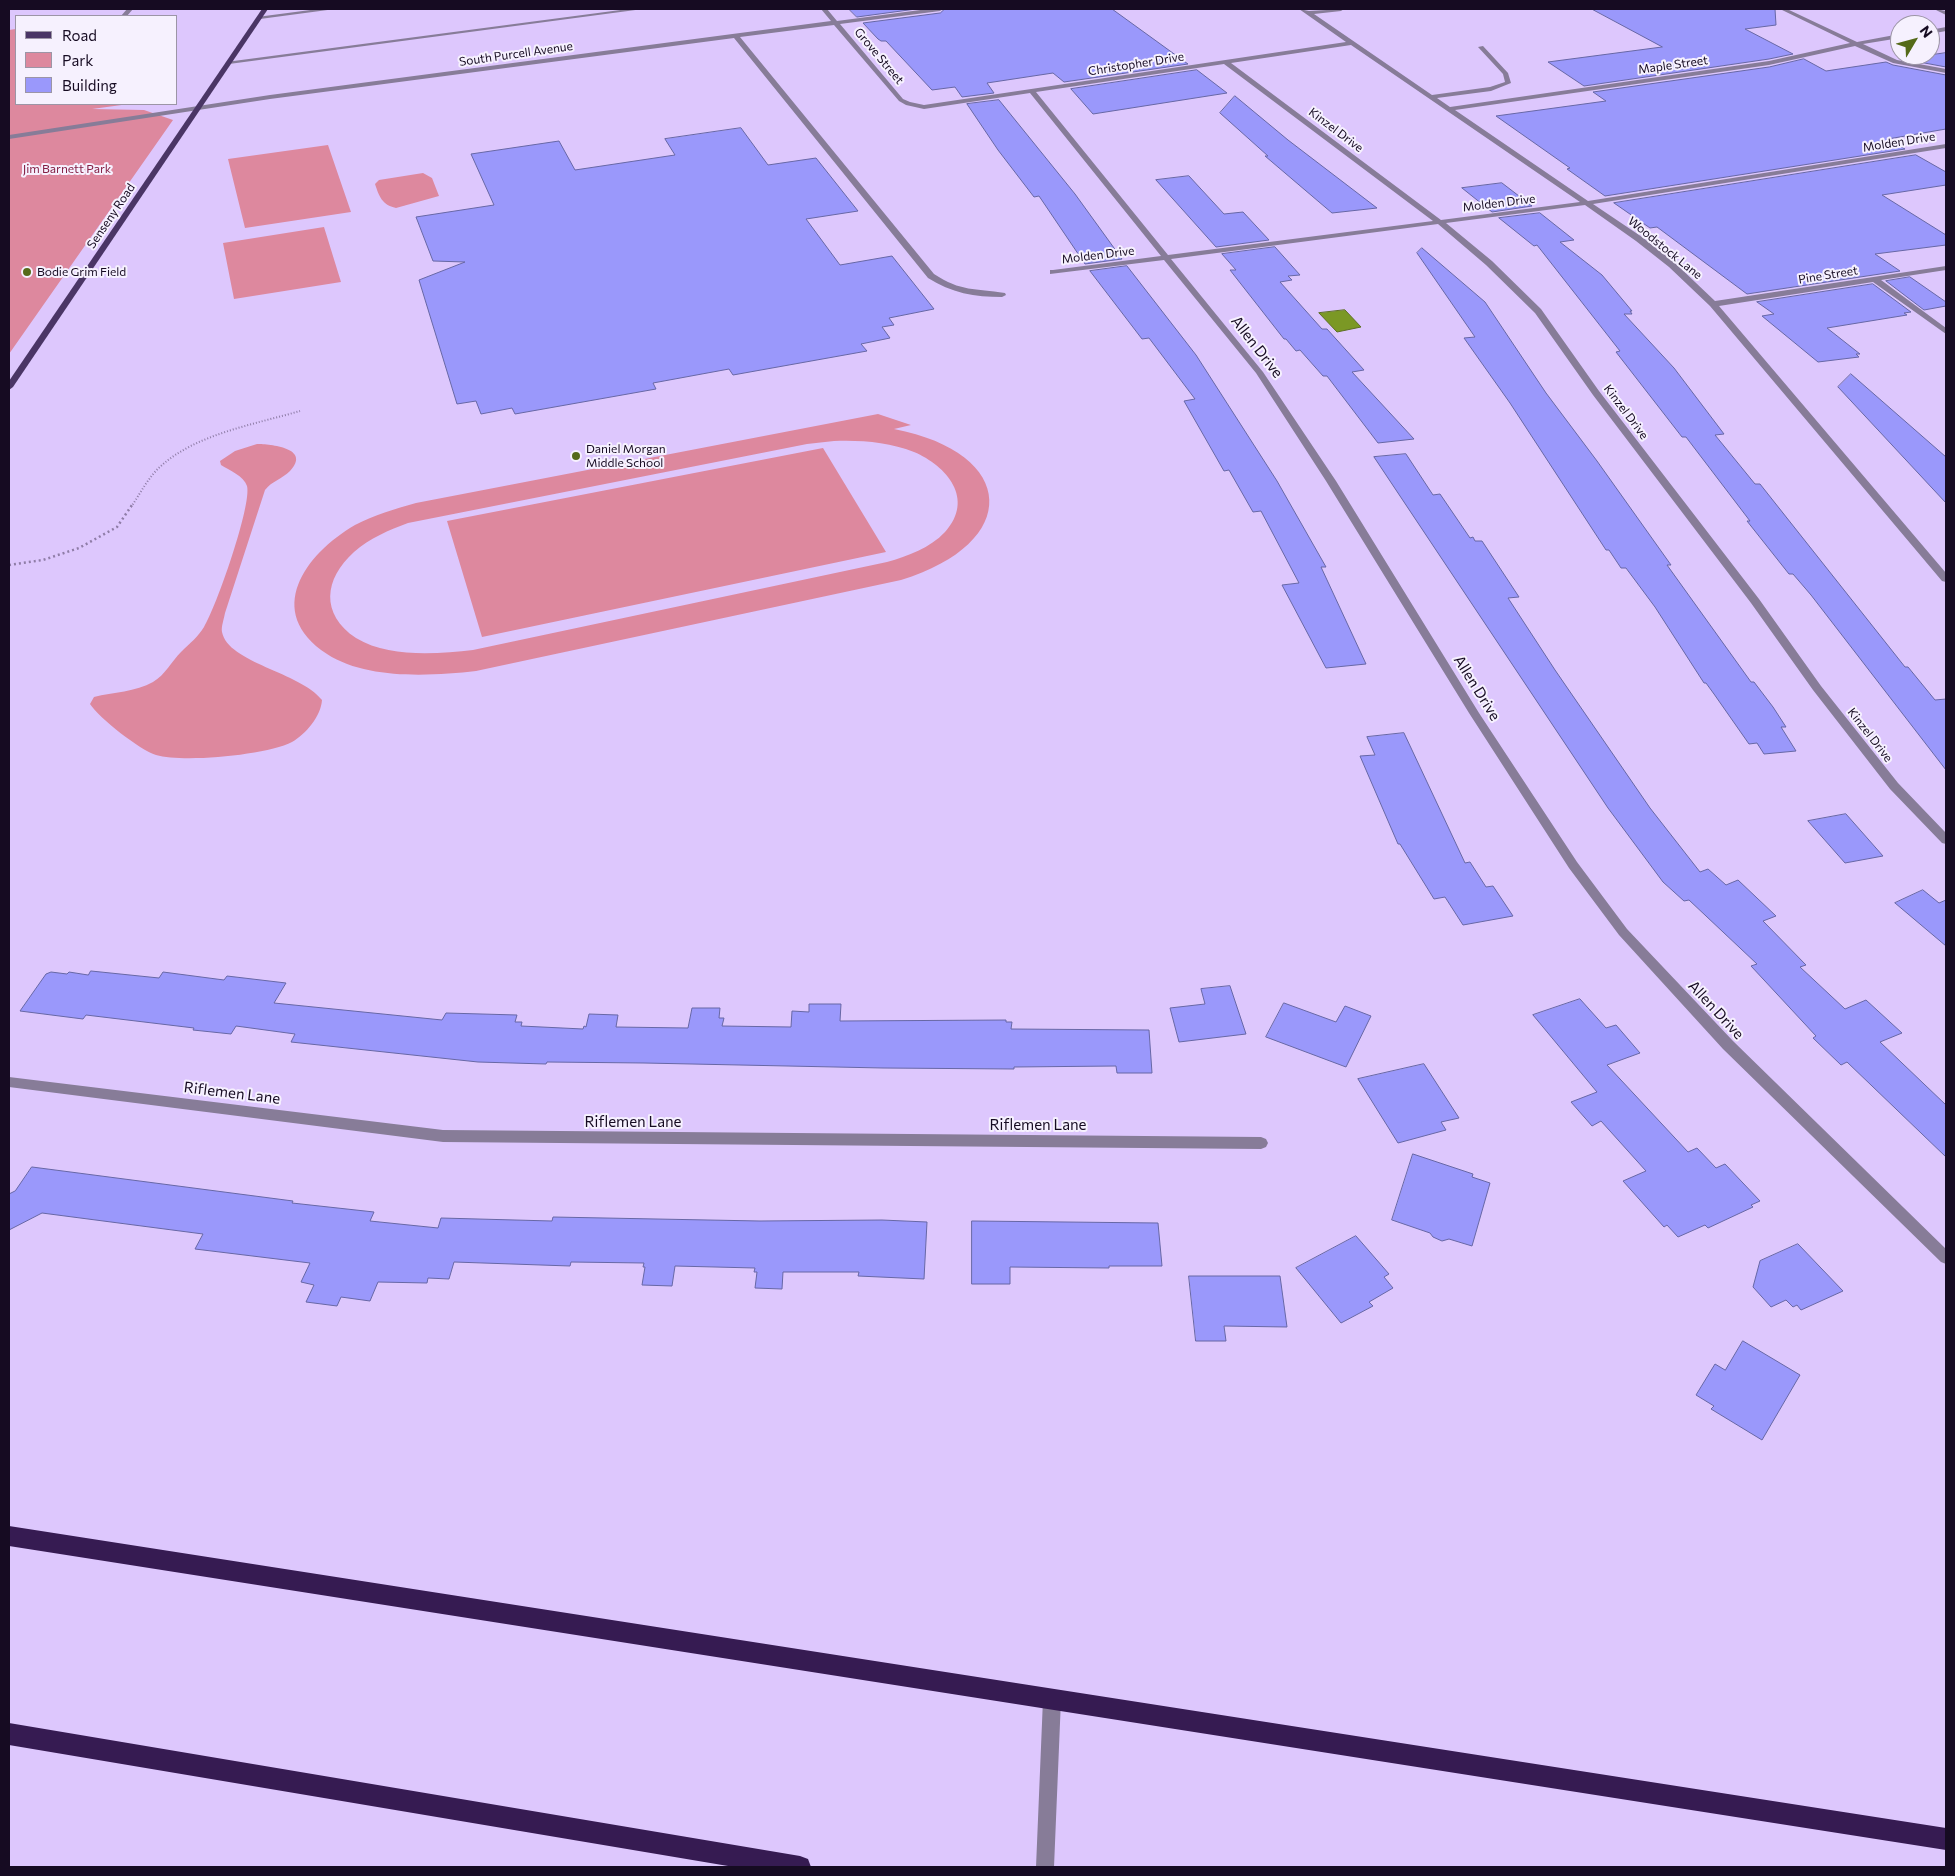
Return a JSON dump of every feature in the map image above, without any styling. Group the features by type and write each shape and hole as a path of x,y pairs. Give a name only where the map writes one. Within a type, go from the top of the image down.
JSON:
{"highway":[{"path":"9,1536 1946,1839"},
{"path":"9,1734 800,1867"}],"main road":[{"name":"Senseny Road","path":"9,387 265,9"}],"street":[{"path":"260,17 332,9"},
{"path":"229,62 640,9"},
{"name":"Grove Street","path":"824,9 837,22 901,100 908,104 924,107"},
{"name":"South Purcell Avenue","path":"9,136 198,108 940,9"},
{"name":"Woodstock Lane","path":"1302,9 1654,250 1713,304 1946,579"},
{"path":"1308,13 1341,9"},
{"path":"1783,9 1896,62 1946,71"},
{"path":"1938,9 1946,13"},
{"path":"736,36 931,276 952,289 967,293 1002,296"},
{"name":"Maple Street","path":"1449,109 1769,63 1854,43 1890,38"},
{"name":"Christopher Drive","path":"924,107 1352,43"},
{"path":"1431,97 1491,89 1508,83 1506,74 1481,47"},
{"name":"Kinzel Drive","path":"1225,62 1440,222 1489,263 1538,311 1674,496 1755,601 1817,688 1894,786 1946,840"},
{"name":"Allen Drive","path":"1032,92 1264,380 1332,481 1474,713 1562,849 1624,932 1728,1044 1946,1258"},
{"name":"Molden Drive","path":"1053,272 1587,203 1946,146"},
{"name":"Pine Street","path":"1713,304 1946,268"},
{"path":"1874,279 1946,332"},
{"name":"Riflemen Lane","path":"9,1082 443,1136 1261,1143"},
{"path":"1044,1867 1052,1699"}],"path":[{"path":"9,565 43,560 79,548 117,527 159,467 176,453 237,429 300,412"}],"green space":[{"name":"Jim Barnett Park","path":"15,29 15,105 122,105 92,109 144,110 173,120 9,354 9,30"},
{"path":"328,145 351,212 245,228 228,159"},
{"path":"423,173 432,178 439,196 396,208 384,202 375,184 379,180"},
{"path":"324,227 341,282 234,299 223,243"},
{"path":"878,414 911,425 894,429 935,441 964,458 983,478 989,500 985,522 968,544 941,564 901,580 476,671 420,675 380,672 343,662 327,654 308,638 297,620 295,602 298,585 307,567 337,537 355,525 392,510 416,503","holes":["834,441 875,442 895,446 926,458 937,466 953,485 957,496 954,520 933,543 918,551 887,562 473,650 444,653 413,653 383,649 356,638 344,629 336,618 332,607 330,596 332,585 344,562 354,552 373,539 408,523 807,444"]},
{"path":"257,444 279,446 293,452 296,457 295,463 287,474 265,490 225,613 222,632 227,643 237,652 312,690 322,700 321,706 312,724 302,734 292,742 280,747 245,754 205,758 156,755 140,747 120,733 90,704 94,697 132,690 153,682 165,672 204,627 232,556 247,497 247,486 243,479 221,465 220,461 235,451"},
{"path":"823,448 886,552 482,637 447,521"}],"shaded area":[{"path":"1345,310 1361,327 1337,332 1319,313"}],"building":[{"path":"849,9 916,9 857,17"},
{"path":"945,9 1112,9 1188,64 1064,82 1053,73 987,83 994,93 962,97 955,87 932,90 886,41 878,39 863,23 940,13"},
{"path":"1592,9 1775,9 1776,25 1745,29 1793,54 1584,86 1548,62 1662,47"},
{"path":"1946,53 1946,67 1935,65 1940,65 1940,54"},
{"path":"1804,59 1826,71 1886,62 1890,65 1946,75 1946,129 1888,139 1905,149 1605,196 1567,169 1570,168 1496,116 1606,101 1593,92 1769,67"},
{"path":"1197,70 1227,93 1093,114 1071,89"},
{"path":"1235,96 1288,140 1377,208 1332,213 1265,156 1268,156 1220,113"},
{"path":"999,100 1075,194 1122,259 1085,264 1039,196 1034,197 998,150 967,104"},
{"path":"741,128 768,165 816,158 858,211 806,219 840,265 892,256 934,309 889,318 894,325 882,327 890,338 861,344 867,351 733,375 729,369 653,383 656,389 515,414 512,408 481,414 476,401 457,404 419,280 465,262 433,261 416,217 494,205 471,154 559,141 575,170 675,155 665,139"},
{"path":"1916,155 1946,172 1946,185 1882,195 1946,235 1946,245 1875,254 1900,271 1747,294 1657,227 1650,228 1614,203"},
{"path":"1189,176 1224,214 1243,212 1269,240 1216,247 1156,180"},
{"path":"1502,183 1532,206 1492,212 1462,188"},
{"path":"1540,213 1574,240 1560,242 1602,275 1632,311 1630,311 1632,314 1624,314 1674,368 1724,434 1715,435 1755,484 1760,484 1905,667 1908,667 1935,700 1946,699 1946,770 1811,595 1793,574 1789,574 1747,521 1750,521 1686,437 1682,437 1616,352 1620,351 1537,245 1534,246 1499,218"},
{"path":"1275,247 1300,275 1288,276 1292,280 1280,282 1322,329 1327,329 1364,370 1352,372 1414,439 1378,443 1327,376 1323,376 1300,350 1296,351 1284,339 1230,270 1236,270 1222,254"},
{"path":"1422,248 1485,302 1546,393 1671,565 1667,565 1751,682 1754,682 1773,707 1786,727 1781,727 1796,751 1764,754 1757,743 1749,744 1706,683 1704,683 1655,607 1626,568 1621,568 1609,550 1606,550 1510,403 1464,338 1475,337 1417,253"},
{"path":"1127,266 1196,355 1277,481 1326,567 1321,567 1366,664 1326,668 1282,585 1299,583 1261,511 1253,512 1229,470 1224,471 1184,401 1195,399 1149,338 1142,339 1090,271"},
{"path":"1910,277 1946,302 1946,306 1924,310 1886,281"},
{"path":"1873,284 1911,312 1904,313 1907,315 1827,328 1860,354 1856,354 1859,357 1818,362 1762,316 1774,314 1757,302"},
{"path":"1851,374 1946,457 1946,503 1838,387"},
{"path":"1406,454 1433,495 1440,494 1470,538 1473,537 1475,541 1482,541 1519,597 1508,598 1555,670 1650,808 1700,872 1708,869 1726,885 1738,880 1776,916 1763,921 1806,965 1800,967 1845,1009 1866,1000 1902,1033 1880,1042 1946,1105 1946,1157 1847,1062 1841,1065 1813,1038 1816,1036 1751,966 1757,964 1689,900 1684,901 1663,882 1608,808 1374,457"},
{"path":"1404,733 1465,863 1470,862 1486,887 1493,886 1513,916 1463,925 1445,897 1434,899 1400,844 1398,844 1360,756 1375,755 1367,737"},
{"path":"1846,814 1883,856 1845,863 1808,821"},
{"path":"1923,890 1939,903 1946,900 1946,946 1895,903"},
{"path":"91,971 159,978 163,972 224,980 227,976 286,983 274,1003 442,1020 446,1013 517,1015 515,1022 522,1022 521,1026 583,1029 584,1026 586,1027 589,1014 618,1015 616,1027 688,1028 692,1008 720,1008 719,1018 724,1018 722,1026 791,1027 792,1011 809,1012 809,1004 841,1004 840,1021 1006,1020 1006,1022 1012,1022 1011,1029 1149,1030 1152,1073 1117,1073 1116,1066 1014,1067 1014,1069 478,1062 291,1042 295,1034 236,1026 231,1034 86,1015 83,1019 20,1011 46,974 51,972 67,974 69,972 88,975"},
{"path":"1230,986 1246,1034 1179,1042 1170,1008 1205,1004 1201,989"},
{"path":"1580,999 1606,1028 1616,1025 1640,1053 1607,1065 1688,1152 1697,1148 1716,1168 1725,1164 1760,1201 1751,1205 1753,1207 1708,1228 1705,1225 1678,1237 1667,1225 1664,1227 1623,1181 1646,1171 1601,1121 1592,1126 1571,1102 1597,1092 1533,1015"},
{"path":"1284,1003 1336,1022 1345,1006 1371,1016 1346,1067 1266,1037"},
{"path":"1424,1064 1459,1118 1441,1122 1446,1130 1398,1143 1358,1079"},
{"path":"1413,1154 1473,1174 1472,1177 1490,1183 1472,1246 1449,1239 1442,1241 1433,1237 1430,1233 1392,1220"},
{"path":"32,1167 293,1201 292,1203 374,1212 370,1221 438,1228 441,1218 552,1221 553,1217 927,1222 924,1279 858,1276 859,1272 783,1272 782,1289 755,1288 757,1272 754,1272 755,1268 675,1266 672,1286 642,1285 644,1263 571,1262 570,1266 454,1262 449,1279 428,1278 427,1283 378,1282 370,1301 341,1297 337,1306 306,1302 314,1285 301,1282 310,1263 195,1249 203,1234 42,1213 9,1230 9,1194 15,1191"},
{"path":"972,1221 1158,1223 1162,1266 1109,1266 1109,1268 1010,1267 1010,1284 972,1284"},
{"path":"1356,1236 1389,1274 1384,1277 1393,1288 1369,1302 1373,1306 1341,1323 1296,1268"},
{"path":"1798,1244 1843,1291 1801,1310 1797,1305 1793,1307 1786,1300 1771,1307 1753,1287 1760,1261"},
{"path":"1189,1276 1280,1276 1287,1327 1224,1326 1226,1341 1196,1341"},
{"path":"1743,1341 1800,1375 1762,1440 1711,1409 1714,1406 1696,1395 1715,1364 1725,1370"}],"place":[{"name":"Bodie Grim Field","path":"27,272"},
{"name":"Daniel Morgan Middle School","path":"576,456"}]}
